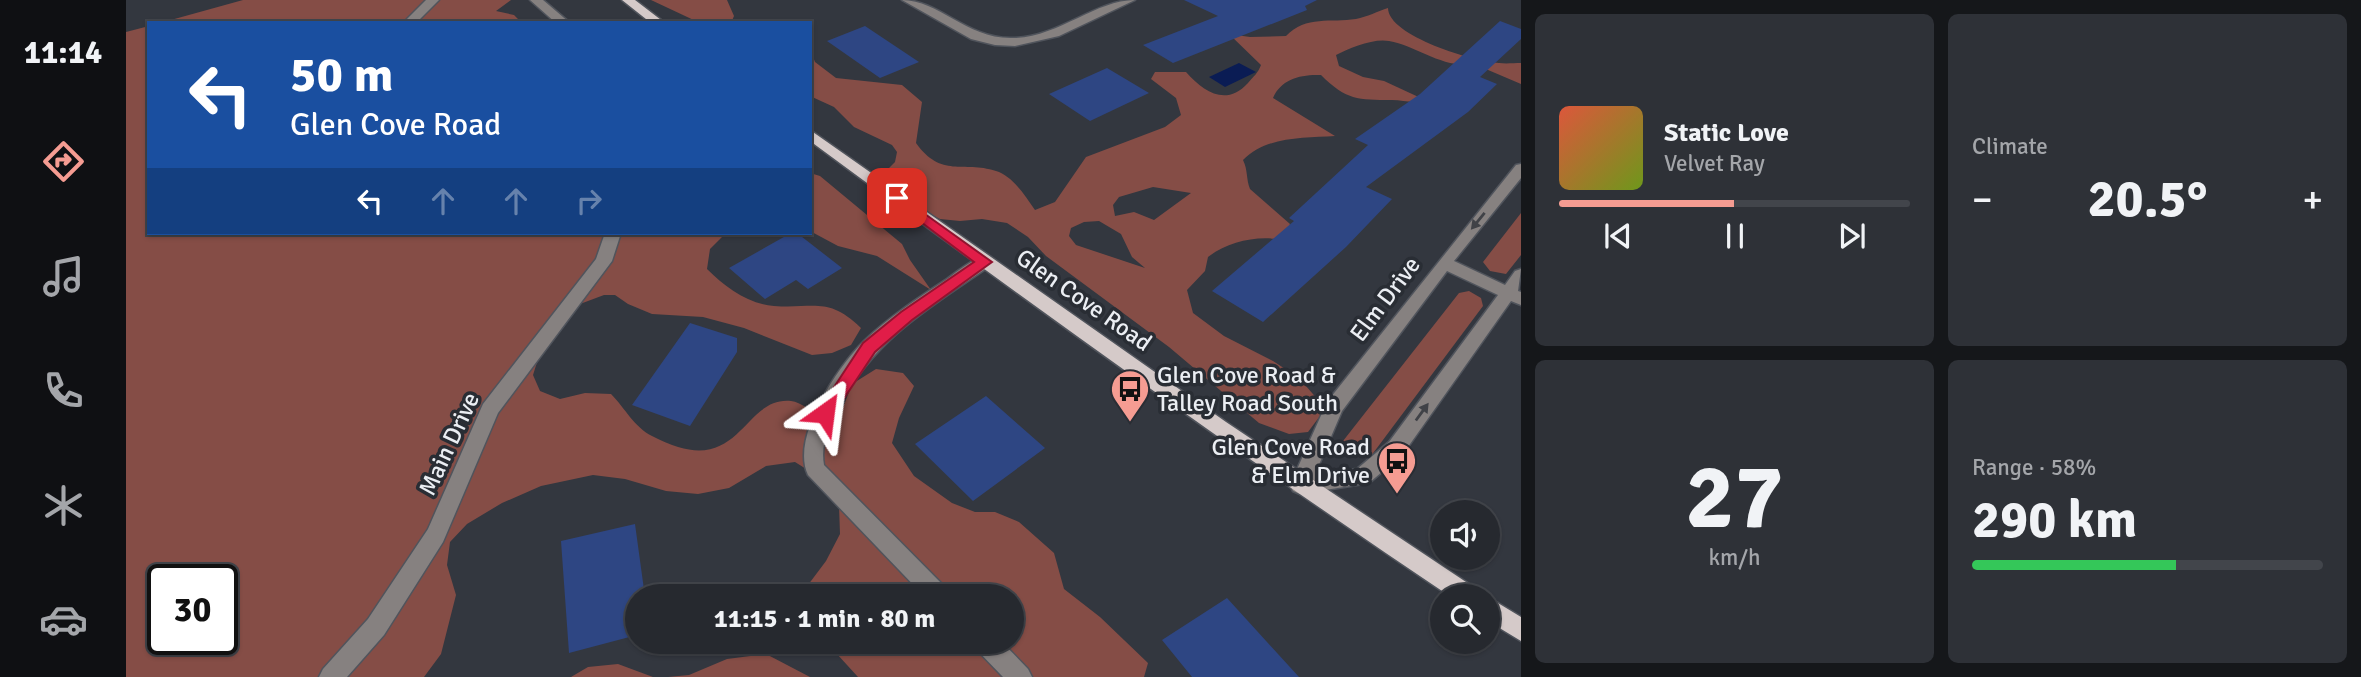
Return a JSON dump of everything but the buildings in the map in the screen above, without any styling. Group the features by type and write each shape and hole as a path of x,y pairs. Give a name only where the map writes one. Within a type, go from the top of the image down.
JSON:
{"main road":[{"path":"628,0 656,21"},
{"name":"Glen Cove Road","path":"812,135 985,262 1300,485 1450,584"},
{"path":"1500,616 1521,630"}],"street":[{"path":"411,21 433,0"},
{"path":"536,0 562,21"},
{"path":"908,0 974,36 989,40 1018,41 1055,33 1129,0"},
{"name":"Elm Drive","path":"1300,485 1334,407 1444,263 1521,169"},
{"name":"Main Drive","path":"331,677 376,627 436,535 490,409 604,261 612,235"},
{"path":"927,584 815,469 812,457 814,438 835,396 869,347 906,316 985,262"},
{"path":"1444,263 1515,296"},
{"path":"1300,485 1363,477 1396,448 1515,296 1521,275"},
{"path":"997,654 1020,677"}],"shaded area":[{"path":"243,0 511,0 496,11 514,15 519,20 518,21 167,21"},
{"path":"651,0 727,0 734,16 732,21 696,21"},
{"path":"1388,8 1392,18 1402,28 1434,46 1487,61 1521,63 1521,84 1474,64 1452,63 1383,40 1362,44 1336,55 1339,66 1363,77 1384,81 1425,100 1412,102 1353,97 1321,75 1292,79 1281,86 1273,98 1335,136 1274,142 1243,160 1250,189 1290,224 1283,240 1264,238 1244,241 1216,251 1208,257 1205,271 1187,290 1193,313 1224,336 1273,361 1299,378 1319,401 1320,416 1308,432 1289,434 1259,423 1169,347 1046,256 1028,237 1007,223 982,219 940,219 918,208 894,183 888,169 895,162 897,152 892,145 854,127 834,107 812,97 812,54 815,62 836,78 902,85 922,102 916,143 926,154 944,165 984,168 1008,177 1035,210 1055,202 1086,157 1165,127 1181,115 1176,98 1151,79 1155,72 1186,72 1208,91 1223,95 1232,94 1248,83 1261,65 1229,34 1250,37 1286,36 1310,22 1364,17","holes":["1153,187 1191,193 1154,220 1134,212 1115,216 1113,205 1119,197","1099,221 1121,234 1132,257 1145,268 1076,245 1069,236 1071,228 1084,222"]},
{"path":"147,27 147,235 724,235 710,249 707,269 714,276 737,294 764,305 820,306 839,311 861,328 851,345 832,353 812,355 744,328 703,317 652,314 615,295 604,295 580,304 539,356 533,375 540,391 560,399 585,393 611,394 635,422 652,436 682,448 705,450 722,445 760,411 774,403 795,402 824,419 841,413 852,384 876,369 903,373 914,386 899,418 892,443 914,476 952,503 975,512 995,512 1019,522 1054,553 1064,589 1100,617 1148,663 1144,677 858,677 837,654 1024,654 1024,584 809,584 826,561 840,534 839,505 811,472 795,462 766,466 729,488 698,494 666,491 625,479 593,475 541,486 502,503 467,524 450,542 447,565 456,595 441,654 424,677 126,677 126,32"},
{"path":"1239,63 1256,72 1225,87 1209,77"},
{"path":"812,174 820,176 902,244 931,290 877,256 838,246 812,232"},
{"path":"1521,213 1521,255 1506,274 1490,271 1483,262"},
{"path":"1469,291 1481,298 1483,306 1371,456 1362,458 1349,453 1343,441 1459,293"},
{"path":"766,654 810,677 668,677 689,675 727,659"},
{"path":"618,664 653,677 571,677 588,667"}],"place":[{"name":"Glen Cove Road & Talley Road South","path":"1130,423"},
{"name":"Glen Cove Road & Elm Drive","path":"1397,495"}],"route":[{"path":"825,413 847,376 869,347 892,326 985,262 897,198"}]}
